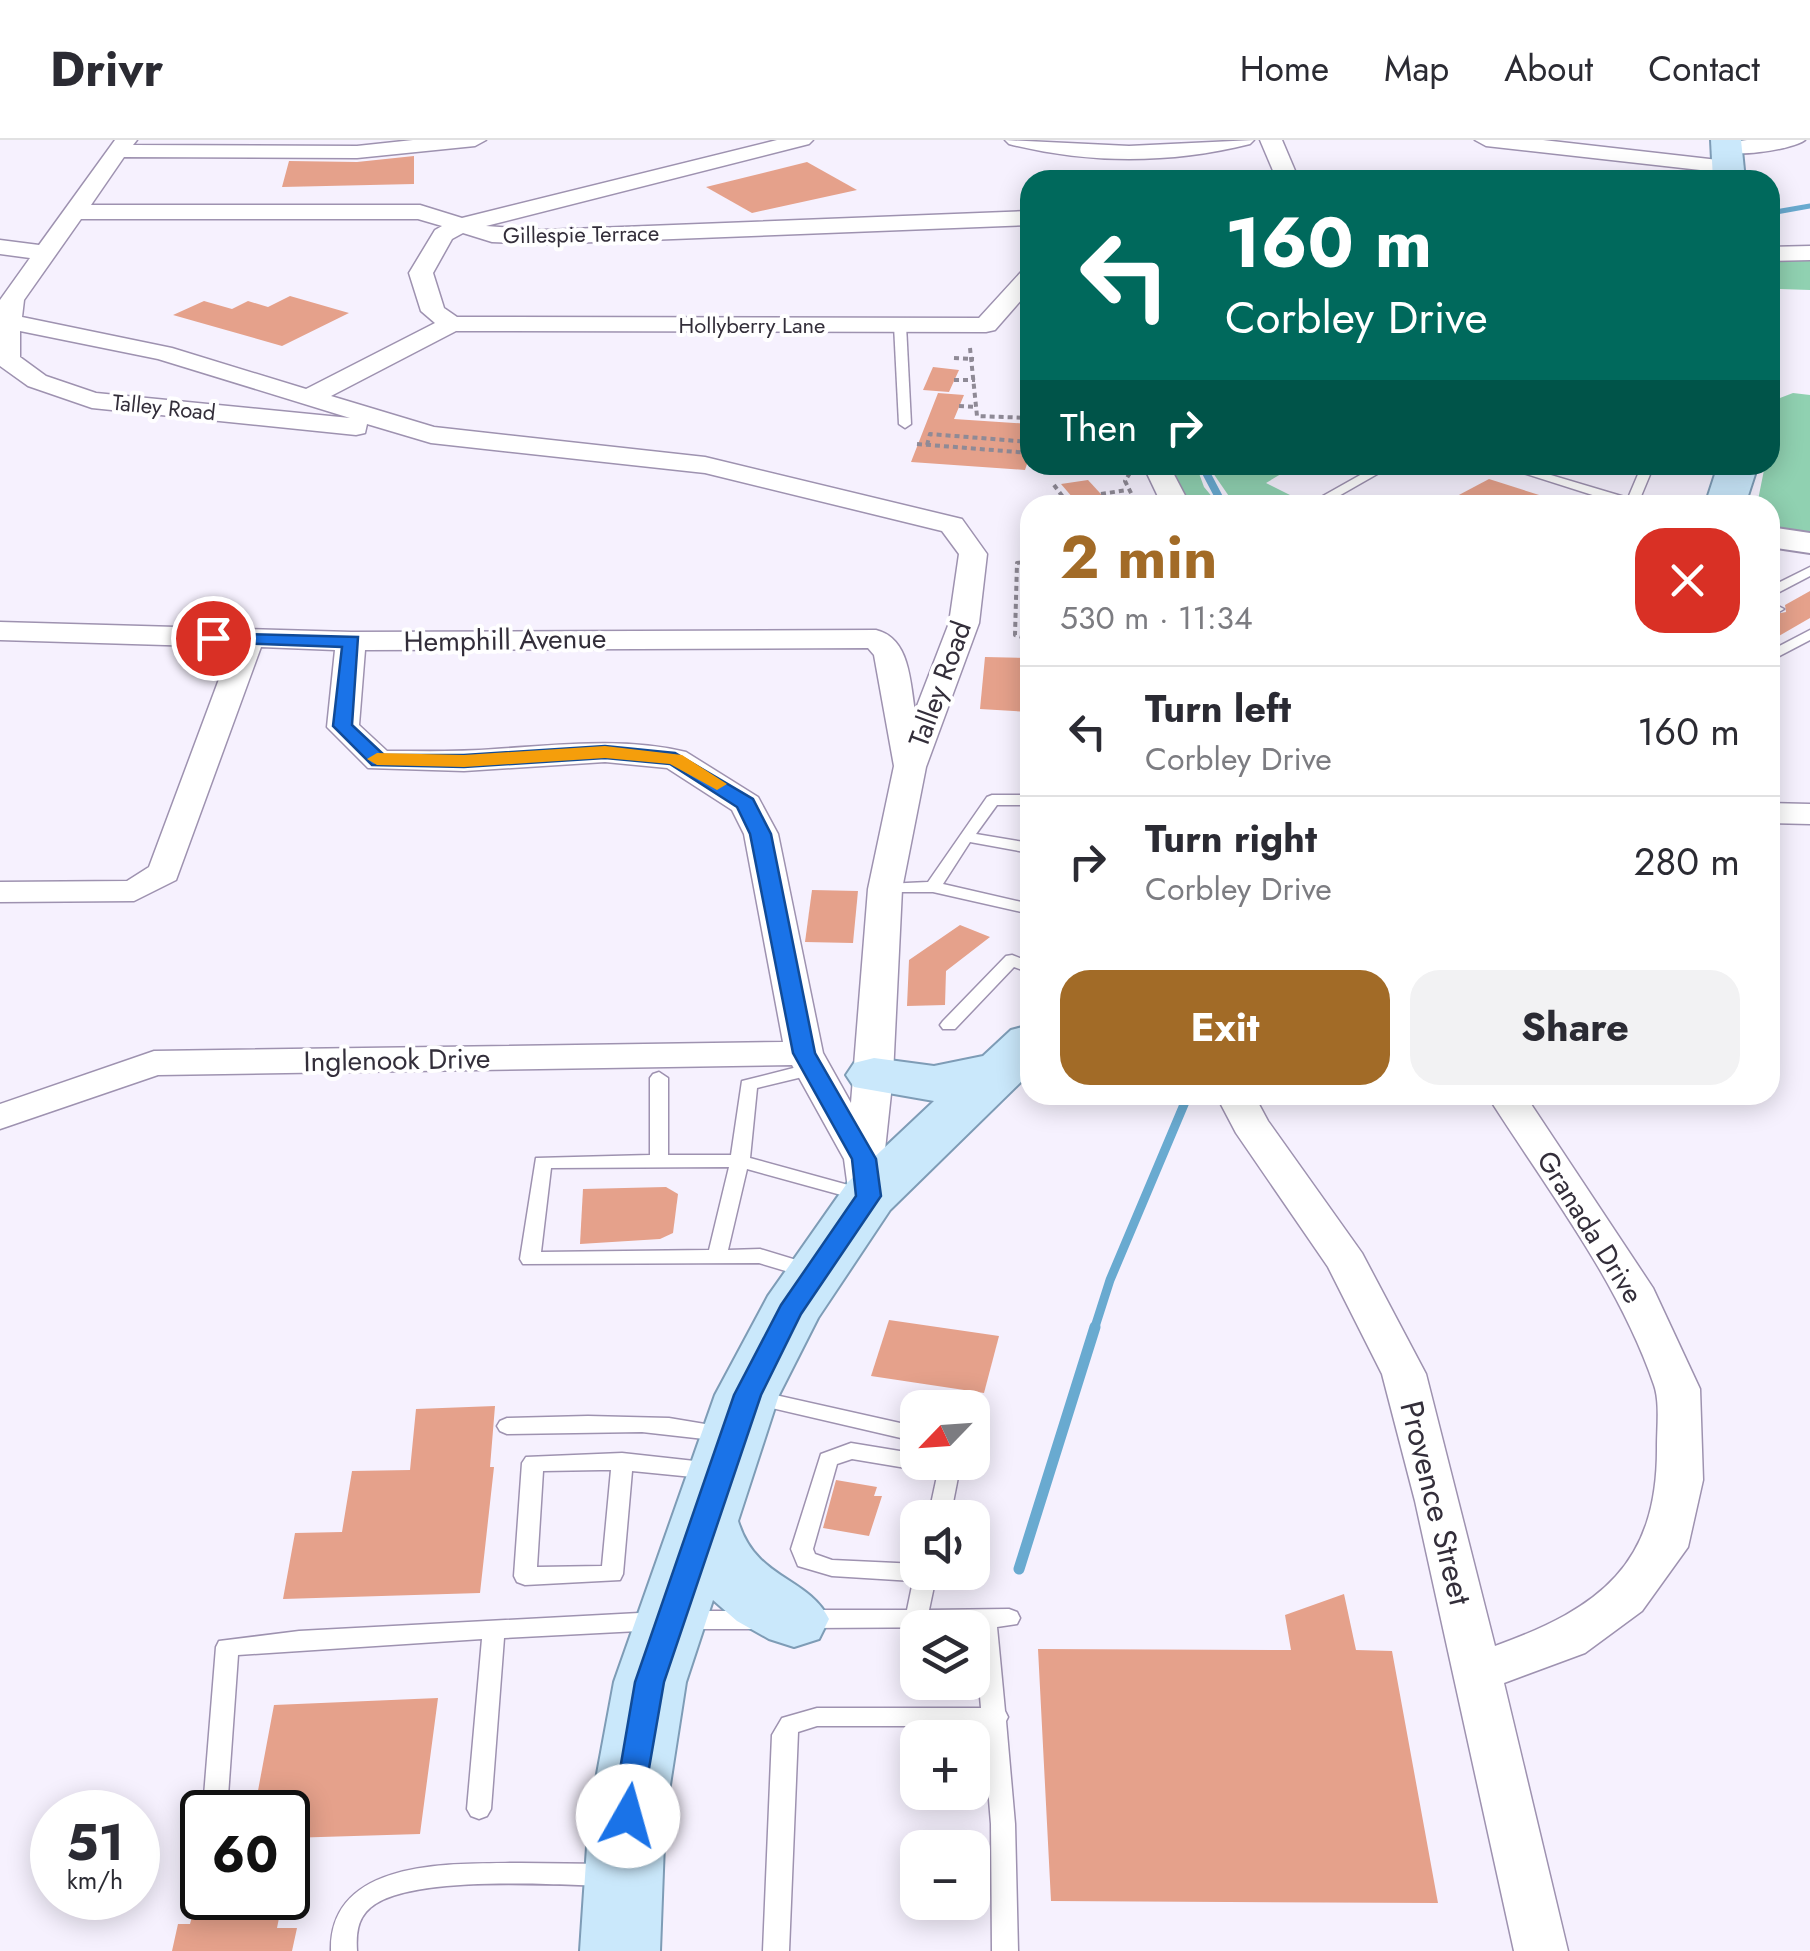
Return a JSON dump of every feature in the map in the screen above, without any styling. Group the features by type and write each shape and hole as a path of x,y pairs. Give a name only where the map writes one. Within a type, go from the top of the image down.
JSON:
{"main road":[{"path":"874,1075 934,1084 1016,1056"},
{"path":"620,1951 636,1747 668,1620 725,1455 814,1272 866,1178 1016,1056"},
{"path":"725,1455 708,1539 733,1579 760,1602 794,1619"}],"street":[{"path":"4,320 12,300 123,146 357,152 475,140"},
{"path":"311,396 452,324 433,310 421,272 444,234 461,225 802,140"},
{"path":"1016,140 1049,149 1083,152 1194,150 1243,140"},
{"path":"1271,140 1284,170"},
{"path":"1486,140 1727,159 1794,140"},
{"path":"1061,170 1083,152"},
{"name":"Gillespie Terrace","path":"75,212 420,212 492,235 544,238 1020,215"},
{"path":"0,247 46,254"},
{"path":"1780,254 1810,252"},
{"name":"Hollyberry Lane","path":"452,324 986,325 1020,287"},
{"name":"Talley Road","path":"431,434 163,353 4,320 8,360 37,381 92,400 705,465 952,525 973,554 964,623 910,767 885,888 866,1178"},
{"path":"1780,538 1810,543"},
{"name":"Hemphill Avenue","path":"0,631 351,641 876,639 889,653 910,767"},
{"path":"0,892 134,891 164,873 248,640"},
{"path":"351,641 343,726 379,761 464,761 605,752 675,759 746,804 760,834 809,1061 866,1178"},
{"path":"1780,814 1810,814"},
{"name":"Inglenook Drive","path":"0,1117 154,1064 809,1061"},
{"name":"Provence Street","path":"1240,1105 1346,1263 1404,1374 1438,1501 1541,1951"},
{"name":"Granada Drive","path":"1476,1673 1568,1639 1625,1598 1665,1547 1680,1480 1678,1389 1632,1288 1513,1105"}],"lane":[{"path":"900,325 905,424"},
{"path":"1331,495 1368,475"},
{"path":"1537,475 1603,495"},
{"path":"1780,592 1810,571"},
{"path":"1788,583 1810,591"},
{"path":"1780,600 1793,601"},
{"path":"933,887 992,800 1020,800"},
{"path":"966,837 1020,846"},
{"path":"885,888 933,887 1020,907"},
{"path":"949,1025 1012,960 1020,964"},
{"path":"718,1257 740,1161 748,1085 809,1061"},
{"path":"659,1161 660,1078"},
{"path":"814,1272 760,1256 530,1259 543,1162 740,1161 866,1178"},
{"path":"507,1426 641,1424 725,1455"},
{"path":"622,1461 612,1574 525,1576 533,1463 622,1461 658,1462 900,1437"},
{"path":"900,1459 851,1451 828,1459 802,1549 806,1560 832,1568 900,1572"},
{"path":"990,1618 997,1618 996,1717 1005,1951"},
{"path":"216,1790 226,1648 494,1628 668,1620 900,1619"},
{"path":"479,1809 494,1628"},
{"path":"776,1951 784,1735 790,1725 817,1717 996,1717"},
{"path":"344,1951 342,1935 352,1909 371,1894 395,1886 483,1876 624,1875"}],"path":[{"path":"966,344 974,359 978,418 1020,420"},
{"path":"954,358 974,359"},
{"path":"954,380 975,380"},
{"path":"959,406 977,407"},
{"path":"928,446 930,434 1020,441"},
{"path":"916,444 1020,452"},
{"path":"1126,475 1124,482 1130,495"},
{"path":"1054,485 1062,495"},
{"path":"1101,494 1127,490"},
{"path":"1020,563 1015,635 1020,636"}],"green space":[{"path":"1810,260 1810,290 1780,289 1780,261"},
{"path":"1793,393 1810,395 1810,535 1780,528 1780,495 1759,495 1763,475 1780,475 1780,398"},
{"path":"1173,475 1200,475 1211,495 1183,495 1173,482"},
{"path":"1214,475 1279,475 1266,483 1290,495 1228,495"}],"building":[{"path":"414,156 414,184 282,187 289,161 357,162"},
{"path":"807,162 857,190 752,213 706,187"},
{"path":"290,296 349,313 282,346 173,315 204,301 232,309 248,301 268,307"},
{"path":"933,367 959,370 949,392 923,390"},
{"path":"938,393 964,395 954,419 1020,423 1020,470 911,462"},
{"path":"1489,479 1539,495 1459,495"},
{"path":"1088,480 1102,495 1070,495 1061,484"},
{"path":"1810,591 1810,618 1780,635 1780,613 1786,612 1785,605"},
{"path":"985,657 1020,658 1020,711 980,709"},
{"path":"812,890 858,891 853,943 805,942"},
{"path":"960,925 990,937 946,971 945,1005 907,1006 909,960"},
{"path":"666,1187 678,1194 673,1233 660,1239 580,1244 583,1189"},
{"path":"889,1320 999,1336 985,1390 871,1376"},
{"path":"495,1406 490,1467 494,1467 480,1593 283,1599 295,1533 342,1532 352,1471 410,1470 416,1409"},
{"path":"836,1480 877,1487 874,1496 882,1496 869,1536 823,1528"},
{"path":"1344,1594 1356,1650 1392,1651 1438,1903 1051,1901 1038,1649 1291,1650 1285,1615"},
{"path":"438,1698 420,1834 310,1837 310,1790 258,1790 274,1705"},
{"path":"191,1920 279,1920 277,1928 297,1928 292,1951 172,1951 178,1924 190,1924"}],"waterway":[{"path":"1780,211 1810,206"},
{"path":"1207,475 1218,495"},
{"path":"1094,1330 1110,1280 1184,1105"},
{"path":"1019,1569 1095,1327"}],"slow traffic":[{"path":"377,759 464,761 605,752 675,759 717,784"}],"route":[{"path":"213,638 351,641 343,726 379,761 464,761 605,752 675,759 746,804 760,834 804,1053 864,1159 869,1196 790,1311 747,1395 650,1682 636,1747 628,1816"}]}
